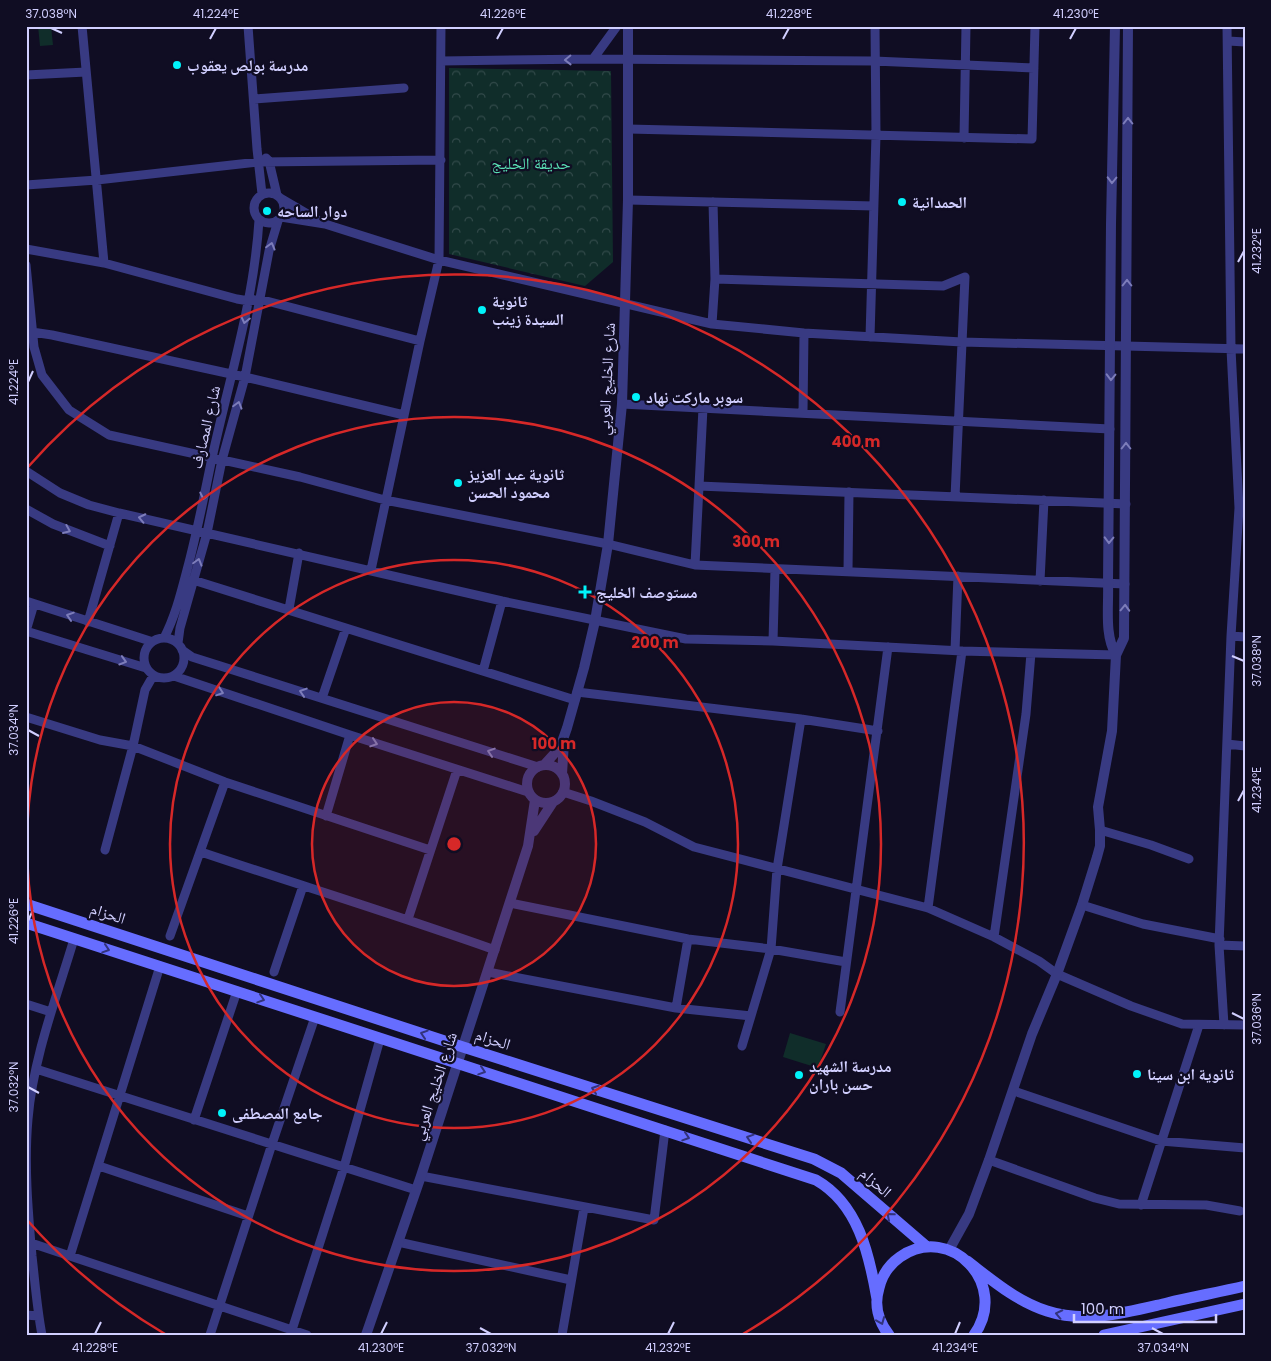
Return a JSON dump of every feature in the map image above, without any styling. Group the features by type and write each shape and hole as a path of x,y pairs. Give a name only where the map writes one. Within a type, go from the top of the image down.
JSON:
{"main road":[{"name":"الحزام","path":"26,904 463,1047 814,1159 841,1173 927,1247"},
{"path":"26,923 665,1130 801,1175 829,1188 839,1197 848,1210 864,1242 872,1270 880,1319 889,1335"},
{"path":"877,1298 881,1280 892,1264 908,1252 927,1247 949,1250 1021,1299 1047,1311 1068,1315 1116,1315 1245,1286"},
{"path":"967,1261 980,1278 985,1296 984,1315 974,1335"},
{"path":"1104,1335 1245,1304"}],"street":[{"path":"82,26 104,263"},
{"path":"248,26 262,194"},
{"path":"370,570 439,260 441,26"},
{"path":"593,59 617,26"},
{"name":"شارع الخليج العربي","path":"366,1335 421,1176 528,846 532,831 532,796 527,784 528,777 532,771 541,766 554,754 562,742 576,696 595,620 608,544 622,404 628,200 628,26"},
{"path":"870,337 876,135 875,26"},
{"path":"964,138 966,26"},
{"path":"628,128 1032,139 1035,26"},
{"path":"1115,26 1111,224 1108,583 1109,636 1111,646 1116,655"},
{"path":"949,1250 969,1214 990,1160 1032,1034 1057,974 1082,905 1100,846 1098,807 1112,731 1116,655 1124,638 1128,26"},
{"path":"1224,1025 1219,942 1231,636 1242,508 1231,349 1227,26"},
{"path":"1228,42 1245,42"},
{"path":"441,62 593,59 874,61 1034,68"},
{"path":"26,75 86,72"},
{"path":"254,99 404,88"},
{"path":"150,642 144,652 144,663 153,676 164,679 174,676 179,672 184,662 180,646 180,628 207,533 222,460 246,377 269,251 284,208 269,162 257,149"},
{"path":"26,185 97,180 259,162 441,160"},
{"path":"325,224 279,197 267,193 262,194 253,206 255,216 268,224 280,219 325,224 439,260 712,324 804,333 962,342 1245,350"},
{"path":"628,200 874,206"},
{"path":"712,324 715,279 713,202"},
{"name":"شارع المصارف","path":"164,638 183,586 233,374 249,301 259,220"},
{"path":"26,249 104,263 249,301 259,299 420,340"},
{"path":"26,265 29,332 42,374 69,410 110,435 300,477 385,500 608,544 695,565 1125,584"},
{"path":"715,279 943,286 964,277 955,497"},
{"path":"29,332 233,374 404,414"},
{"path":"803,413 804,333"},
{"path":"622,404 1110,429"},
{"path":"695,565 703,408"},
{"path":"26,472 60,493 89,505 119,513 502,601 686,639 1116,655"},
{"path":"699,486 1126,504"},
{"path":"848,571 849,492"},
{"path":"1040,581 1044,500"},
{"path":"26,509 52,524 110,546"},
{"path":"88,622 119,513"},
{"path":"289,610 299,554"},
{"path":"773,641 775,569"},
{"path":"928,908 958,650 958,576"},
{"path":"193,580 484,671 576,696 801,718 878,731"},
{"path":"484,671 502,601"},
{"path":"146,668 26,631 30,602 150,642 164,638 171,639 192,656 541,766 557,769 562,774"},
{"path":"322,698 346,628"},
{"path":"1231,636 1245,637"},
{"path":"840,1012 888,647"},
{"path":"994,936 1026,714 1031,653"},
{"path":"105,850 133,746 145,690 153,676"},
{"path":"174,676 457,770 547,803 553,802"},
{"path":"26,717 100,740 133,746 225,782 430,850"},
{"path":"742,1046 771,949 777,869 801,718"},
{"name":"شارع الخليج العربي","path":"528,846 539,823 553,802 563,792 564,780 562,774 567,728"},
{"path":"326,816 350,735"},
{"path":"1227,744 1245,746"},
{"path":"408,919 457,770"},
{"path":"170,936 225,782"},
{"path":"563,792 645,822 694,847 928,908 994,936 1039,961 1057,974 1131,1006 1182,1024 1245,1025"},
{"path":"1100,830 1151,845 1189,859"},
{"path":"201,852 408,919 495,950"},
{"path":"274,972 303,886"},
{"path":"510,902 688,939 771,949 846,962"},
{"path":"1082,905 1143,924 1219,942 1245,946"},
{"path":"42,1335 38,1316 27,1196 30,1083 36,1069 74,939"},
{"path":"676,1008 688,939"},
{"path":"70,1256 160,966"},
{"path":"488,972 676,1008 751,1016"},
{"path":"194,1120 237,991"},
{"path":"26,1004 52,1012"},
{"path":"210,1335 315,1017"},
{"path":"1141,1205 1199,1025"},
{"path":"292,1330 344,1167 380,1039"},
{"path":"36,1069 416,1190"},
{"path":"1014,1091 1161,1141 1245,1148"},
{"path":"421,1176 654,1220 665,1130"},
{"path":"990,1160 1102,1200 1119,1204 1206,1205 1240,1211"},
{"path":"99,1166 248,1216"},
{"path":"562,1335 584,1208"},
{"path":"398,1242 571,1280"},
{"path":"31,1243 306,1335"},
{"path":"26,1315 38,1316"}],"green space":[{"path":"38,26 51,26 53,45 40,46"},
{"name":"حديقة الخليج","path":"449,68 611,71 613,262 585,286 449,254"},
{"path":"790,1033 826,1044 818,1068 783,1057"}],"place":[{"name":"مدرسة بولص يعقوب","path":"177,65"},
{"name":"الحمدانية","path":"902,202"},
{"name":"دوار الساحه","path":"267,211"},
{"name":"ثانوية السيدة زينب","path":"482,310"},
{"name":"سوبر ماركت نهاد","path":"636,397"},
{"name":"ثانوية عبد العزيز محمود الحسن","path":"458,483"},
{"name":"مستوصف الخليج","path":"585,592"},
{"name":"ثانوية ابن سينا","path":"1137,1074"},
{"name":"مدرسة الشهيد حسن باران","path":"799,1075"},
{"name":"جامع المصطفى","path":"222,1113"}]}
